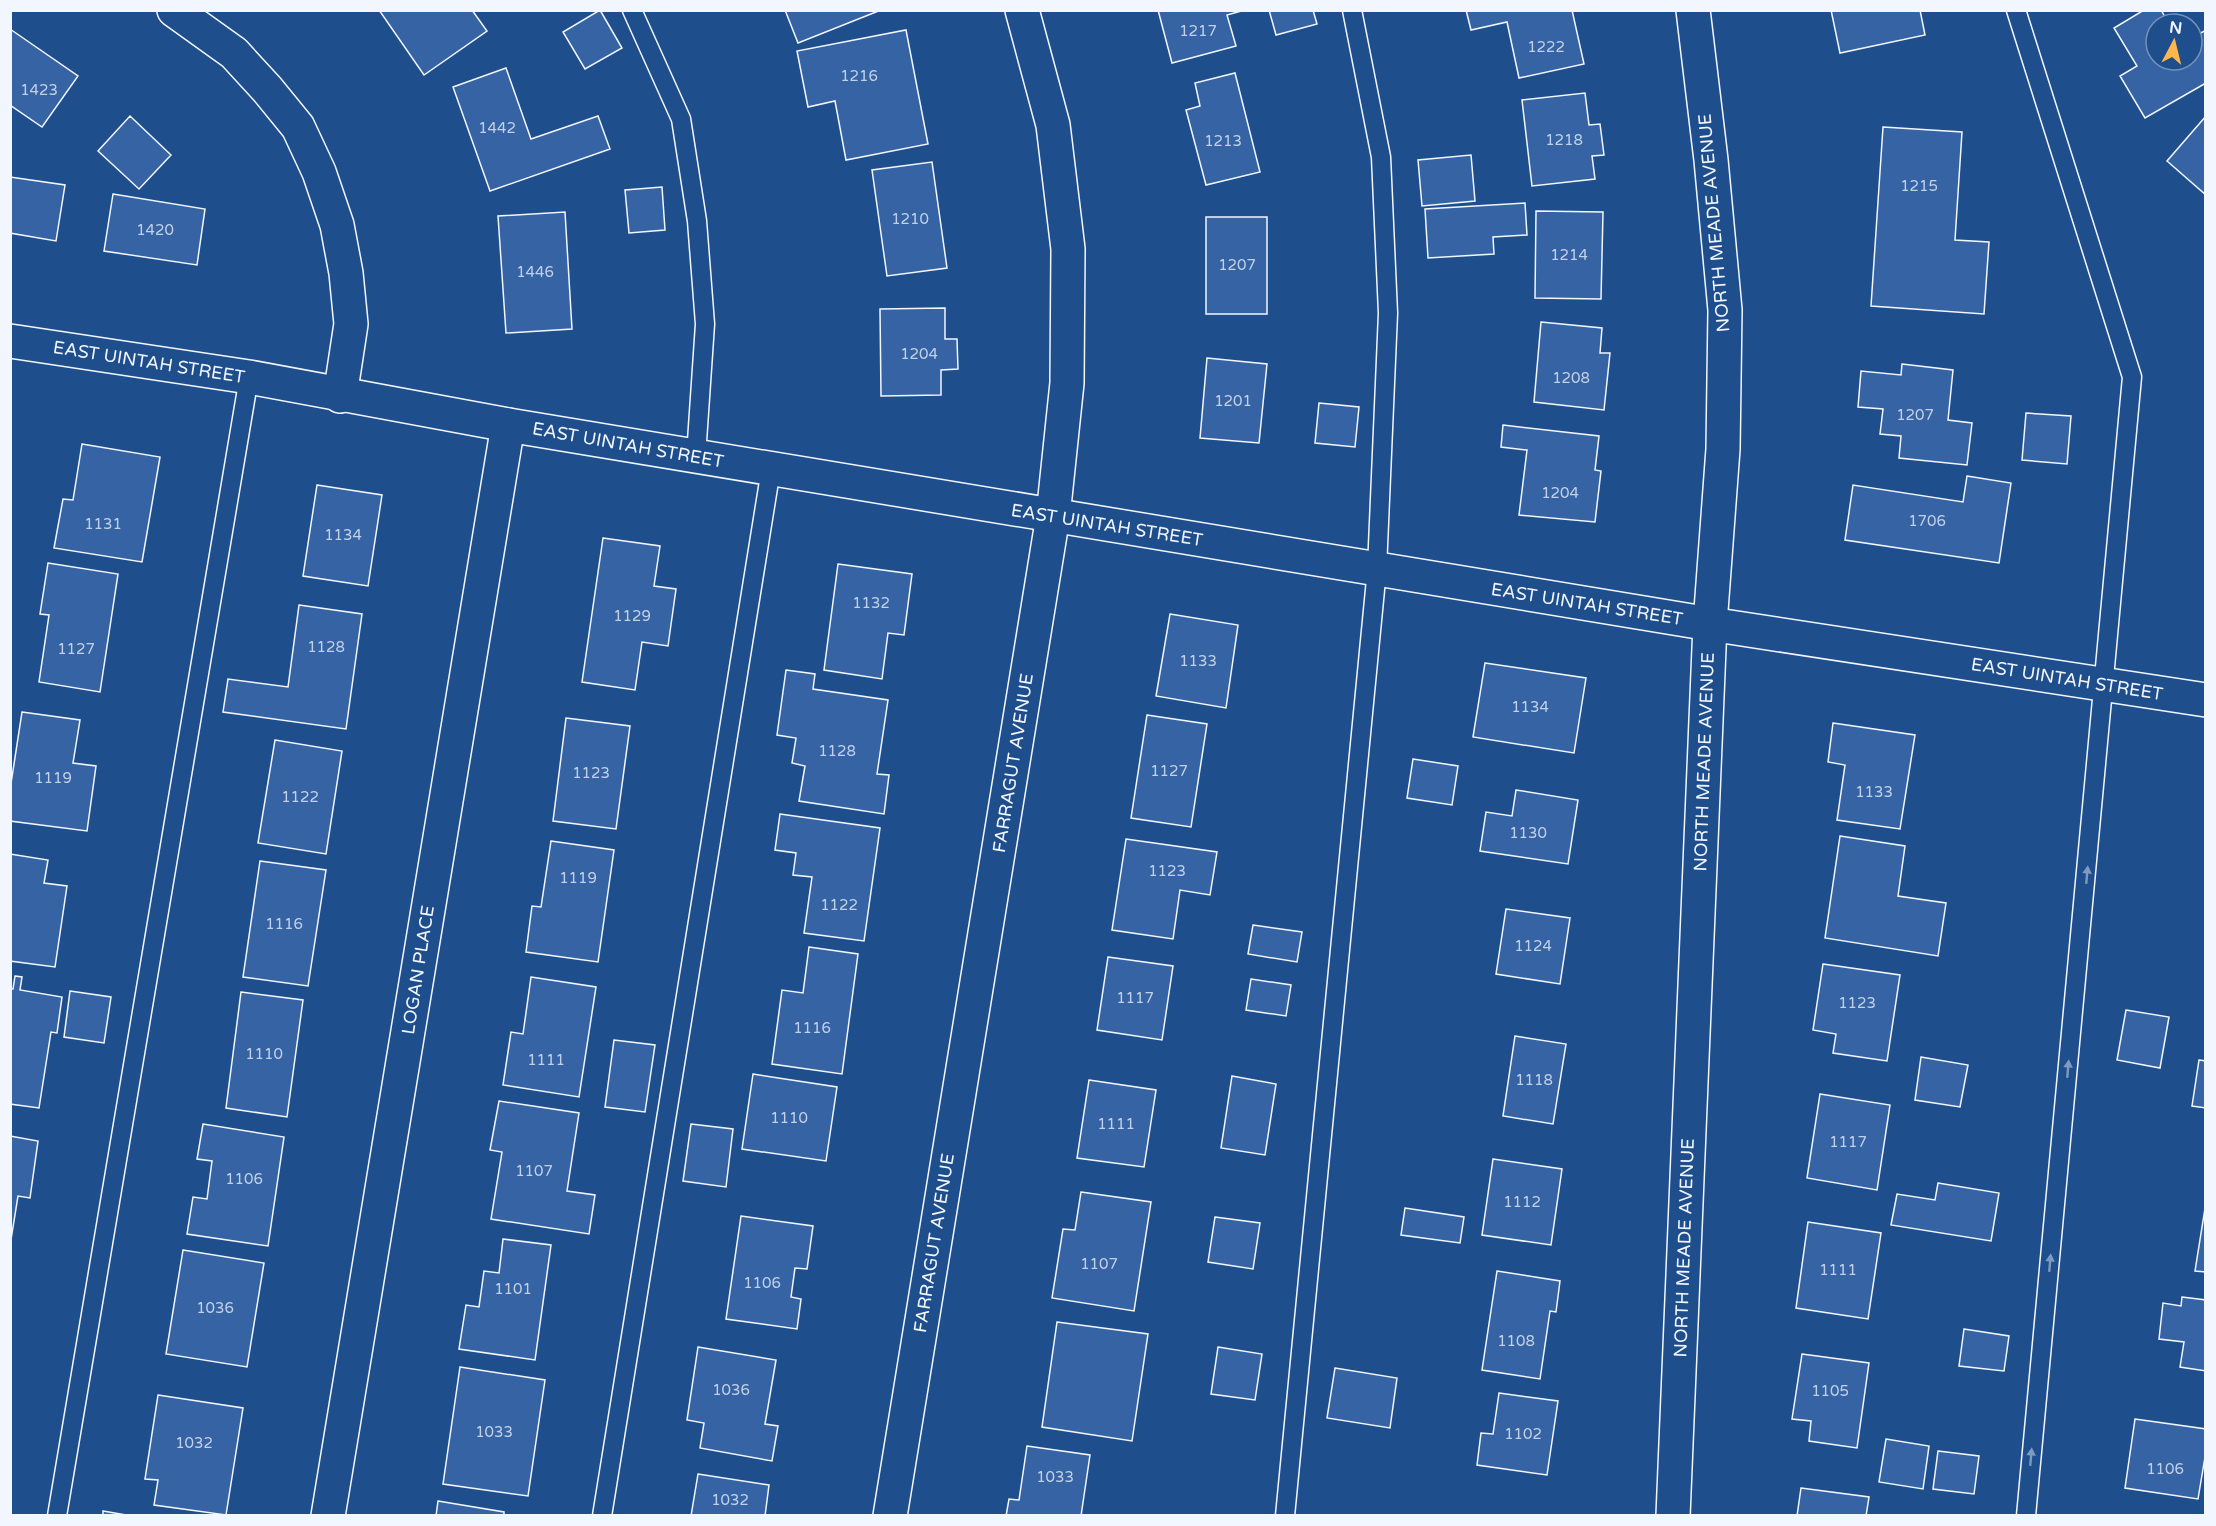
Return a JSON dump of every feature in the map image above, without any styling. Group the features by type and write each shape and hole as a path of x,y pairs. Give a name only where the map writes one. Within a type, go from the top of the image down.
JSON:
{"street":[{"path":"174,10 234,53 267,89 298,127 319,171 337,225 351,324 340,396"},
{"name":"FARRAGUT AVENUE","path":"890,1515 1053,516 1066,383 1068,249 1053,125 1022,10"},
{"name":"NORTH MEADE AVENUE","path":"1673,1515 1710,624 1724,449 1725,310 1711,160 1693,10"},
{"name":"EAST UINTAH STREET","path":"10,341 249,377 340,396 508,425 1710,624 2205,700"},
{"name":"LOGAN PLACE","path":"328,1515 508,425"}],"lane":[{"path":"632,10 681,120 697,221 705,324 696,456"},
{"path":"1285,1515 1377,569 1388,313 1381,157 1352,10"},
{"path":"2016,10 2132,377 2026,1515"},
{"path":"57,1515 249,377"},
{"path":"602,1515 771,469"}],"building":[{"path":"379,10 472,10 487,31 424,75"},
{"path":"600,10 622,48 585,69 563,32"},
{"path":"785,10 881,10 798,43"},
{"path":"1158,10 1245,10 1227,15 1236,46 1172,63"},
{"path":"1269,10 1313,10 1317,24 1276,35"},
{"path":"1466,10 1572,10 1584,64 1519,78 1507,22 1471,30"},
{"path":"1831,10 1920,10 1925,35 1840,53"},
{"path":"2144,10 2161,10 2162,12 2144,12 2144,72 2204,72 2204,31 2206,30 2206,83 2145,118 2120,76 2137,66 2114,28"},
{"path":"10,29 78,76 42,127 10,105"},
{"path":"906,30 928,144 846,160 835,101 808,107 797,51"},
{"path":"506,68 531,139 598,116 610,149 490,191 453,87"},
{"path":"1235,73 1260,172 1206,185 1186,110 1200,106 1195,83"},
{"path":"1585,93 1589,125 1600,124 1604,155 1592,156 1595,179 1532,186 1522,100"},
{"path":"130,116 171,155 139,189 98,151"},
{"path":"2206,116 2206,195 2167,161"},
{"path":"1883,127 1962,132 1955,240 1989,242 1984,314 1871,306"},
{"path":"1471,155 1475,201 1422,206 1418,160"},
{"path":"932,162 947,268 887,276 872,170"},
{"path":"10,177 65,185 56,241 10,233"},
{"path":"662,187 665,230 629,233 625,190"},
{"path":"113,194 205,209 197,265 104,251"},
{"path":"1525,203 1527,235 1493,237 1494,254 1428,258 1425,209"},
{"path":"1536,211 1603,212 1601,299 1535,298"},
{"path":"565,212 572,329 506,333 498,216"},
{"path":"1206,217 1267,217 1267,314 1206,314"},
{"path":"945,308 945,339 957,339 958,369 941,370 941,395 881,396 880,309"},
{"path":"1541,322 1602,328 1600,353 1610,353 1604,410 1534,402"},
{"path":"1207,358 1267,364 1259,443 1200,438"},
{"path":"1902,364 1953,370 1948,420 1972,423 1967,465 1899,458 1901,436 1880,434 1883,409 1858,407 1861,371 1901,375"},
{"path":"1319,403 1359,407 1355,447 1315,443"},
{"path":"2026,413 2071,416 2067,464 2022,460"},
{"path":"1503,425 1599,436 1595,470 1601,471 1595,522 1519,515 1527,450 1501,447"},
{"path":"82,444 160,457 142,562 54,548 63,499 73,500"},
{"path":"1967,476 2011,483 1999,563 1845,540 1853,485 1963,502"},
{"path":"317,485 382,495 368,586 303,576"},
{"path":"603,538 660,546 654,586 676,589 668,646 642,642 635,690 582,682"},
{"path":"48,563 118,574 100,692 39,682 49,615 40,614"},
{"path":"838,564 912,574 904,635 888,633 882,679 824,670"},
{"path":"299,605 362,614 346,729 223,712 228,679 288,687"},
{"path":"1170,614 1238,625 1226,708 1156,696"},
{"path":"1485,663 1586,678 1574,753 1473,737"},
{"path":"786,670 815,674 813,689 888,700 877,774 889,775 884,814 799,801 805,766 792,763 796,738 777,735"},
{"path":"22,712 80,720 73,763 96,766 87,831 10,821 10,790"},
{"path":"1147,715 1207,724 1191,827 1131,818"},
{"path":"566,718 630,726 616,829 553,821"},
{"path":"1833,723 1915,735 1900,829 1837,820 1845,765 1828,762"},
{"path":"275,740 342,751 326,854 258,843"},
{"path":"1413,759 1458,766 1452,805 1407,798"},
{"path":"1516,790 1578,800 1568,864 1480,851 1486,812 1512,816"},
{"path":"780,814 880,828 864,941 804,933 812,877 793,875 796,853 775,850"},
{"path":"1840,836 1905,846 1898,896 1946,903 1938,956 1825,938"},
{"path":"1126,839 1217,852 1210,895 1180,890 1173,939 1112,930"},
{"path":"551,841 614,850 598,962 526,952 532,906 541,907"},
{"path":"10,854 48,860 44,883 67,886 55,967 10,961"},
{"path":"260,861 326,870 308,986 243,977"},
{"path":"1506,909 1570,918 1560,984 1496,974"},
{"path":"1253,925 1302,932 1297,962 1248,954"},
{"path":"809,947 858,954 842,1074 772,1064 782,990 803,993"},
{"path":"1108,957 1173,966 1162,1040 1097,1030"},
{"path":"1823,964 1900,975 1887,1061 1833,1053 1836,1034 1813,1030"},
{"path":"15,976 22,977 20,990 62,997 57,1033 51,1032 39,1108 10,1104 10,989 13,989"},
{"path":"531,977 596,987 579,1097 503,1085 511,1032 523,1034"},
{"path":"1251,979 1291,985 1286,1016 1246,1010"},
{"path":"70,991 111,997 104,1043 64,1037"},
{"path":"241,992 303,1000 287,1117 226,1108"},
{"path":"2126,1010 2169,1017 2160,1068 2117,1060"},
{"path":"1515,1036 1566,1044 1553,1124 1503,1116"},
{"path":"614,1040 655,1045 645,1112 605,1107"},
{"path":"1921,1057 1968,1065 1960,1107 1915,1100"},
{"path":"2199,1060 2206,1061 2206,1108 2192,1106"},
{"path":"753,1074 837,1087 826,1161 742,1149"},
{"path":"1232,1076 1276,1084 1265,1155 1221,1148"},
{"path":"1089,1080 1156,1090 1144,1167 1077,1158"},
{"path":"1820,1094 1890,1105 1877,1190 1807,1178"},
{"path":"499,1101 579,1113 567,1191 595,1195 589,1234 491,1219 502,1152 490,1150"},
{"path":"203,1124 284,1137 268,1246 187,1234 193,1197 207,1199 212,1161 197,1159"},
{"path":"691,1124 733,1129 726,1187 683,1181"},
{"path":"10,1136 38,1141 30,1198 18,1196 10,1246"},
{"path":"1493,1159 1562,1169 1551,1245 1482,1235"},
{"path":"1938,1183 1999,1193 1991,1241 1891,1225 1897,1194 1935,1200"},
{"path":"1081,1192 1151,1202 1134,1311 1052,1298 1063,1229 1075,1230"},
{"path":"2206,1202 2206,1272 2195,1271"},
{"path":"1405,1208 1464,1217 1460,1243 1401,1235"},
{"path":"741,1216 813,1226 807,1269 795,1268 791,1297 801,1299 797,1329 726,1319"},
{"path":"1215,1217 1260,1223 1253,1269 1208,1262"},
{"path":"1808,1222 1881,1233 1868,1319 1796,1308"},
{"path":"503,1239 551,1245 535,1360 459,1349 466,1305 479,1307 484,1271 499,1273"},
{"path":"183,1250 264,1263 247,1367 166,1354"},
{"path":"1497,1271 1560,1281 1556,1312 1550,1311 1540,1379 1482,1370"},
{"path":"2182,1297 2206,1300 2206,1371 2180,1367 2184,1342 2159,1339 2163,1303 2181,1306"},
{"path":"1057,1322 1148,1334 1132,1441 1042,1427"},
{"path":"1964,1329 2009,1336 2004,1371 1959,1366"},
{"path":"698,1347 776,1360 765,1424 778,1426 772,1461 700,1448 704,1423 687,1420"},
{"path":"1218,1347 1262,1354 1255,1400 1211,1394"},
{"path":"1802,1354 1869,1363 1857,1448 1809,1441 1811,1421 1792,1419"},
{"path":"460,1367 545,1380 528,1496 443,1484"},
{"path":"1335,1368 1397,1378 1390,1428 1327,1418"},
{"path":"1499,1393 1558,1401 1547,1475 1477,1465 1481,1433 1493,1434"},
{"path":"158,1395 243,1408 226,1515 154,1505 158,1480 145,1479"},
{"path":"2135,1419 2206,1429 2206,1451 2198,1499 2125,1488"},
{"path":"1886,1439 1929,1446 1923,1489 1879,1482"},
{"path":"1027,1446 1090,1455 1081,1516 1006,1516 1009,1499 1019,1500"},
{"path":"1938,1451 1979,1456 1974,1494 1933,1489"},
{"path":"698,1474 769,1485 765,1516 691,1516"},
{"path":"1801,1488 1869,1497 1866,1516 1797,1516"},
{"path":"438,1501 504,1512 504,1516 436,1516"},
{"path":"103,1511 132,1516 103,1516"}]}
